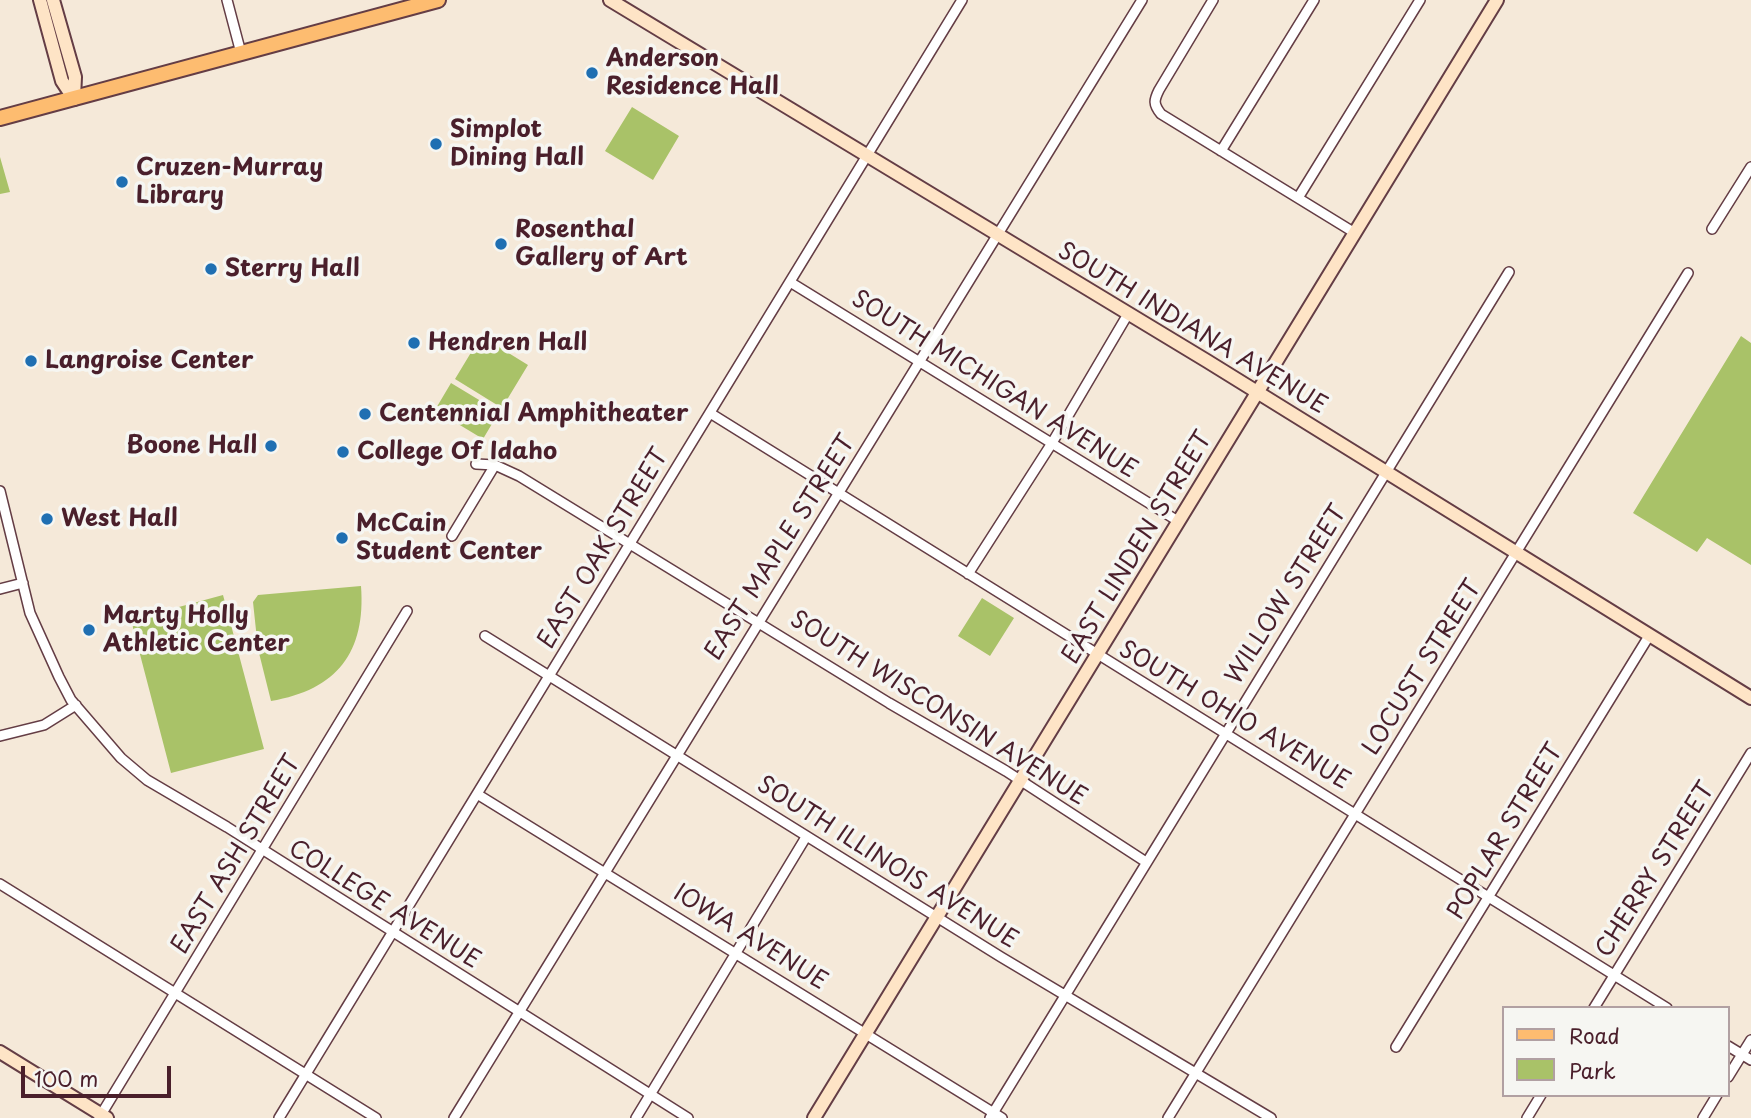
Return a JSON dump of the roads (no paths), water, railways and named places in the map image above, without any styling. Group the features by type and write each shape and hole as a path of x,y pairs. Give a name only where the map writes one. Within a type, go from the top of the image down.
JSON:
{"main road":[{"path":"40,0 62,81 74,99"},
{"path":"53,0 75,77 74,99"},
{"path":"0,118 438,0"},
{"name":"SOUTH INDIANA AVENUE","path":"610,0 1128,314 1751,698"},
{"name":"EAST LINDEN STREET","path":"814,1118 1497,0"},
{"path":"0,1052 102,1117"}],"street":[{"path":"227,0 241,53"},
{"name":"EAST OAK STREET","path":"279,1118 962,0"},
{"name":"EAST MAPLE STREET","path":"454,1118 1142,0"},
{"path":"1213,0 1154,100 1156,108 1161,114 1355,233"},
{"path":"1222,151 1314,0"},
{"path":"1298,198 1420,0"},
{"path":"1712,229 1751,167"},
{"name":"WILLOW STREET","path":"995,1116 1065,995 1509,272"},
{"name":"LOCUST STREET","path":"1168,1118 1688,273"},
{"name":"SOUTH MICHIGAN AVENUE","path":"790,282 1178,521"},
{"path":"968,573 1052,443 1128,314"},
{"name":"SOUTH OHIO AVENUE","path":"709,413 1664,1006"},
{"path":"452,536 495,465 476,464"},
{"name":"SOUTH WISCONSIN AVENUE","path":"495,465 507,469 1020,780 1146,862"},
{"name":"COLLEGE AVENUE","path":"0,491 30,612 59,677 76,705 121,758 147,780 688,1118"},
{"path":"0,589 23,583"},
{"name":"EAST ASH STREET","path":"102,1117 407,611"},
{"name":"SOUTH ILLINOIS AVENUE","path":"485,636 806,837 1271,1118"},
{"name":"POPLAR STREET","path":"1396,1047 1648,636"},
{"path":"0,736 44,724 76,705"},
{"name":"CHERRY STREET","path":"1595,1006 1751,753"},
{"name":"IOWA AVENUE","path":"477,794 735,951 995,1116"},
{"path":"636,1118 806,837"},
{"path":"0,884 376,1118"},
{"path":"1730,1075 1747,1057 1751,1040"},
{"path":"1730,1047 1747,1057"},
{"path":"1527,1118 1540,1097"},
{"path":"1703,1118 1716,1097"}],"place":[{"name":"Anderson Residence Hall","path":"592,73"},
{"name":"Simplot Dining Hall","path":"436,144"},
{"name":"Cruzen-Murray Library","path":"122,182"},
{"name":"Rosenthal Gallery of Art","path":"501,244"},
{"name":"Sterry Hall","path":"211,269"},
{"name":"Hendren Hall","path":"414,343"},
{"name":"Langroise Center","path":"31,361"},
{"name":"Centennial Amphitheater","path":"365,414"},
{"name":"Boone Hall","path":"271,446"},
{"name":"College Of Idaho","path":"343,452"},
{"name":"West Hall","path":"47,519"},
{"name":"McCain Student Center","path":"342,538"},
{"name":"Marty Holly Athletic Center","path":"89,630"}]}
